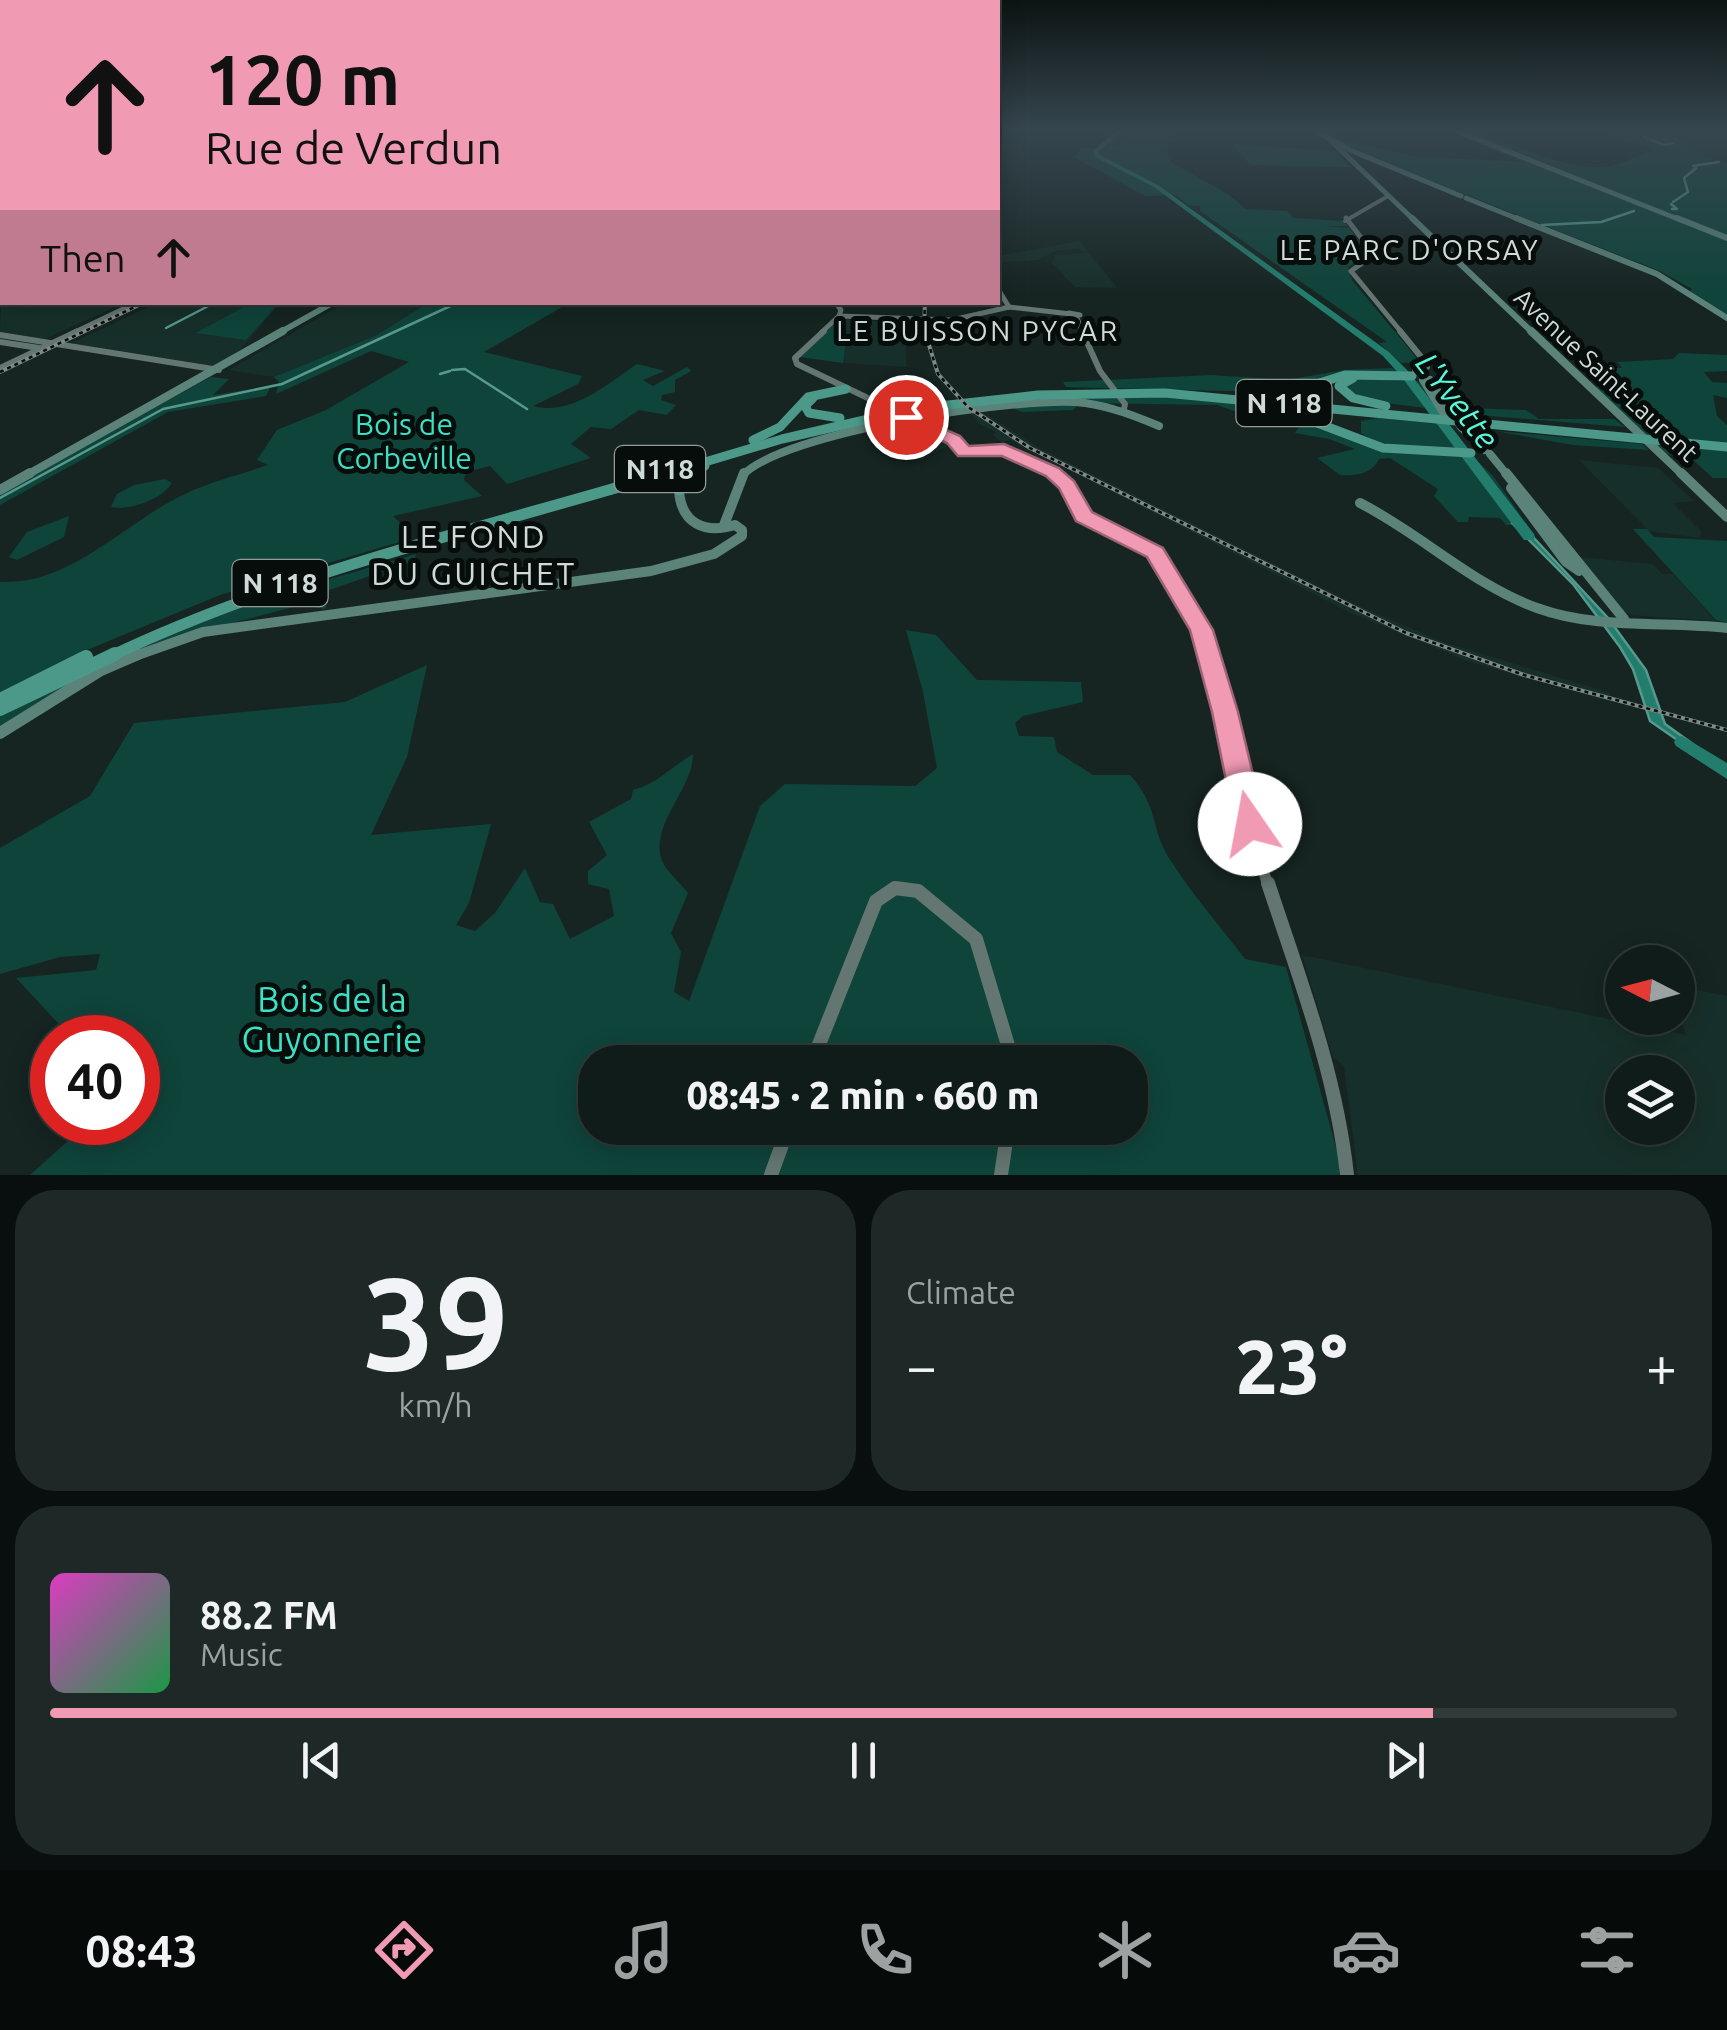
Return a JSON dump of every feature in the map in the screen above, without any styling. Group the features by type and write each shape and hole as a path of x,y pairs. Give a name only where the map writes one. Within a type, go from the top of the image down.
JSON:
{"highway":[{"path":"1219,391 1286,392 1344,376 1416,378"},
{"path":"1416,378 1356,377 1339,386 1345,394 1362,402 1422,415"},
{"path":"822,392 829,380"},
{"name":"N 118","path":"0,709 104,657 247,600 840,418 934,402 1118,388 1219,391 1727,444"},
{"path":"679,490 696,470 780,427 805,398 849,390"},
{"path":"840,418 813,415 805,406 817,397 849,390"},
{"path":"1165,393 1274,407 1383,448 1475,451"},
{"name":"N 118","path":"746,446 912,409 1038,396 1165,393 1422,415"},
{"path":"1404,416 1368,416 1353,425 1362,436 1380,444 1475,451"},
{"name":"N118","path":"572,496 746,446"},
{"name":"N 118","path":"0,700 69,664 194,612 572,496"}],"main road":[{"name":"Avenue Saint-Laurent","path":"1376,185 1727,517"},
{"path":"1436,185 1657,274 1727,318"},
{"path":"1593,185 1727,238"},
{"path":"0,490 329,305"},
{"path":"1416,378 1475,451 1527,497 1566,562 1584,574 1625,620"},
{"path":"708,556 730,514 738,483 763,463 792,450 996,405 1054,402 1126,407 1159,426"},
{"path":"0,733 101,670 203,632 651,571 708,556 743,534 700,528 678,499 679,490"},
{"path":"1360,503 1402,524 1502,592 1559,614 1727,628"},
{"path":"722,530 730,542"}],"street":[{"path":"1388,196 1344,219 1372,255 1351,268 1426,363 1427,366 1415,370 1416,378"},
{"path":"1000,292 1009,308"},
{"path":"0,368 132,305"},
{"path":"836,305 839,316"},
{"path":"1126,407 1104,379 1073,315 1009,308 973,317 916,320 839,316 796,358 796,364 954,440 964,452 1007,451 1052,472 1067,486 1084,516 1156,553 1202,630 1256,848 1330,1069 1344,1123 1347,1175"},
{"path":"0,339 219,370"},
{"path":"0,339 42,348"},
{"path":"819,1045 876,900 884,892 906,886 958,923 981,949 1007,1045"},
{"path":"771,1175 782,1145"},
{"path":"1001,1175 1005,1145"}],"shaded area":[{"path":"1080,241 1117,288 1075,287 1052,263 1055,255 1085,253 1080,249 1055,251 1038,260 1003,262 1000,256"},
{"path":"1,305 120,305 45,339 0,332"},
{"path":"153,305 278,305 239,351 214,366 72,343"},
{"path":"341,305 437,305 416,319 274,377 229,370"},
{"path":"846,319 877,321 882,335 906,338 906,367 843,363 846,342 837,340"},
{"path":"981,411 1041,449 1361,607 1443,642 1610,693 1612,702 1470,662 1351,613 1011,440 1001,442 993,434 996,432 979,424 971,414"},
{"path":"912,427 952,443 922,460 880,431"},
{"path":"1579,460 1658,468 1694,501 1673,503 1701,531 1700,538 1649,531"},
{"path":"1513,524 1521,524 1608,618 1646,670 1665,724 1697,747 1693,751 1650,721 1633,669 1620,647 1573,584"},
{"path":"1579,557 1653,564 1662,574 1673,574 1716,621 1632,615 1623,610"},
{"path":"1302,955 1605,1018 1605,1035 1695,1035 1695,989 1727,996 1727,1175 1358,1175 1344,1066 1333,1057"}],"green space":[{"path":"1125,185 1211,185 1246,209 1287,211 1293,218 1343,221 1348,226 1325,226 1349,228 1370,254 1348,267 1352,280 1420,362 1401,363 1379,343 1387,342 1200,211 1200,206 1190,206 1175,195 1145,196"},
{"path":"1441,185 1727,185 1727,316 1660,271"},
{"path":"247,305 277,305 246,340 196,333"},
{"name":"Bois de Corbeville","path":"425,305 566,305 484,352 582,376 578,384 533,406 548,408 576,402 637,364 665,371 643,380 653,386 687,367 691,371 675,380 675,392 662,395 661,400 676,405 667,415 639,410 611,429 591,427 571,444 591,458 507,484 490,466 466,472 464,480 482,496 393,516 410,533 403,541 220,595 82,652 0,693 0,582 26,580 75,563 187,493 268,465 257,460 277,430 326,410 409,362 371,351 276,394 279,382 274,377 377,335"},
{"path":"840,319 846,319 838,340 846,341 843,363 800,357"},
{"path":"1679,353 1727,355 1727,371 1704,372 1712,382 1727,383 1727,398 1713,395 1717,416 1727,425 1727,478 1713,478 1693,460 1666,454 1592,387 1618,386 1597,367 1622,368 1617,362 1673,359"},
{"path":"1392,368 1399,373 1349,373 1268,392 1066,387 1063,382 1211,375 1287,380 1344,370"},
{"path":"211,377 229,379 213,395 271,386 266,396 168,412 0,505 0,492"},
{"path":"1346,381 1416,381 1423,384 1442,410 1369,401 1343,387"},
{"path":"1157,396 1258,406 1279,413 1240,413 1217,405 1080,403 1073,410 1022,412 1013,408 1032,398"},
{"path":"1466,408 1526,410 1539,419 1614,419 1625,427 1490,416 1470,413"},
{"path":"1297,417 1367,446 1471,455 1494,477 1527,525 1506,525 1500,518 1469,517 1468,522 1458,522 1434,496 1438,489 1390,458 1379,459 1363,473 1340,475 1317,458 1355,449 1295,433 1301,424"},
{"path":"1378,418 1448,425 1466,448 1398,446 1361,433 1361,421"},
{"path":"1495,431 1642,444 1649,450 1573,445"},
{"path":"165,479 172,483 153,499 111,507 117,494 134,485"},
{"path":"69,516 64,537 17,560 9,557 27,532"},
{"path":"1633,529 1647,529 1654,537 1727,541 1727,623 1716,620"},
{"path":"416,554 414,561 326,591 317,598 320,605 327,604 325,609 301,605 152,644 78,679 0,728 0,714 155,639 268,597"},
{"name":"Bois de la Guyonnerie","path":"906,630 936,635 977,680 1081,682 1083,702 1023,716 1015,723 1019,736 1054,737 1057,752 1093,775 1130,775 1146,797 1169,858 1245,959 1286,967 1339,1158 1339,1175 30,1175 63,1145 160,1145 160,1015 50,1015 16,978 96,970 100,954 60,957 0,974 0,848 90,796 134,723 345,702 427,665 407,757 371,835 491,824 469,903 456,925 475,931 495,913 525,868 540,902 553,904 570,939 614,916 609,889 588,884 588,871 607,855 589,822 631,799 633,790 693,754 686,781 661,834 660,847 664,865 688,893 671,933 681,952 674,992 689,1001 760,806 785,784 915,786 937,768"}],"waterway":[{"name":"L'Yvette","path":"1154,185 1386,354 1529,537"},
{"path":"1673,202 1688,192 1686,185"},
{"path":"1671,204 1677,209 1672,209"},
{"path":"1542,225 1601,222 1634,211"},
{"path":"166,328 210,305"},
{"path":"0,498 163,409 282,384 453,305"},
{"path":"452,370 465,369 527,409"},
{"path":"440,374 450,371"},
{"name":"L'Yvette","path":"1682,742 1727,772"}],"railway":[{"path":"0,372 139,305"},
{"path":"925,305 924,329 938,374 968,407 1030,448 1406,633 1524,675 1727,730"}],"district":[{"name":"LE PARC D'ORSAY","path":"1410,250"},
{"name":"LE BUISSON PYCAR","path":"978,331"},
{"name":"LE FOND DU GUICHET","path":"474,556"}],"route":[{"path":"906,417 954,440 964,452 1004,450 1052,472 1062,479 1090,521 1156,553 1188,600 1202,630 1250,824"}]}
